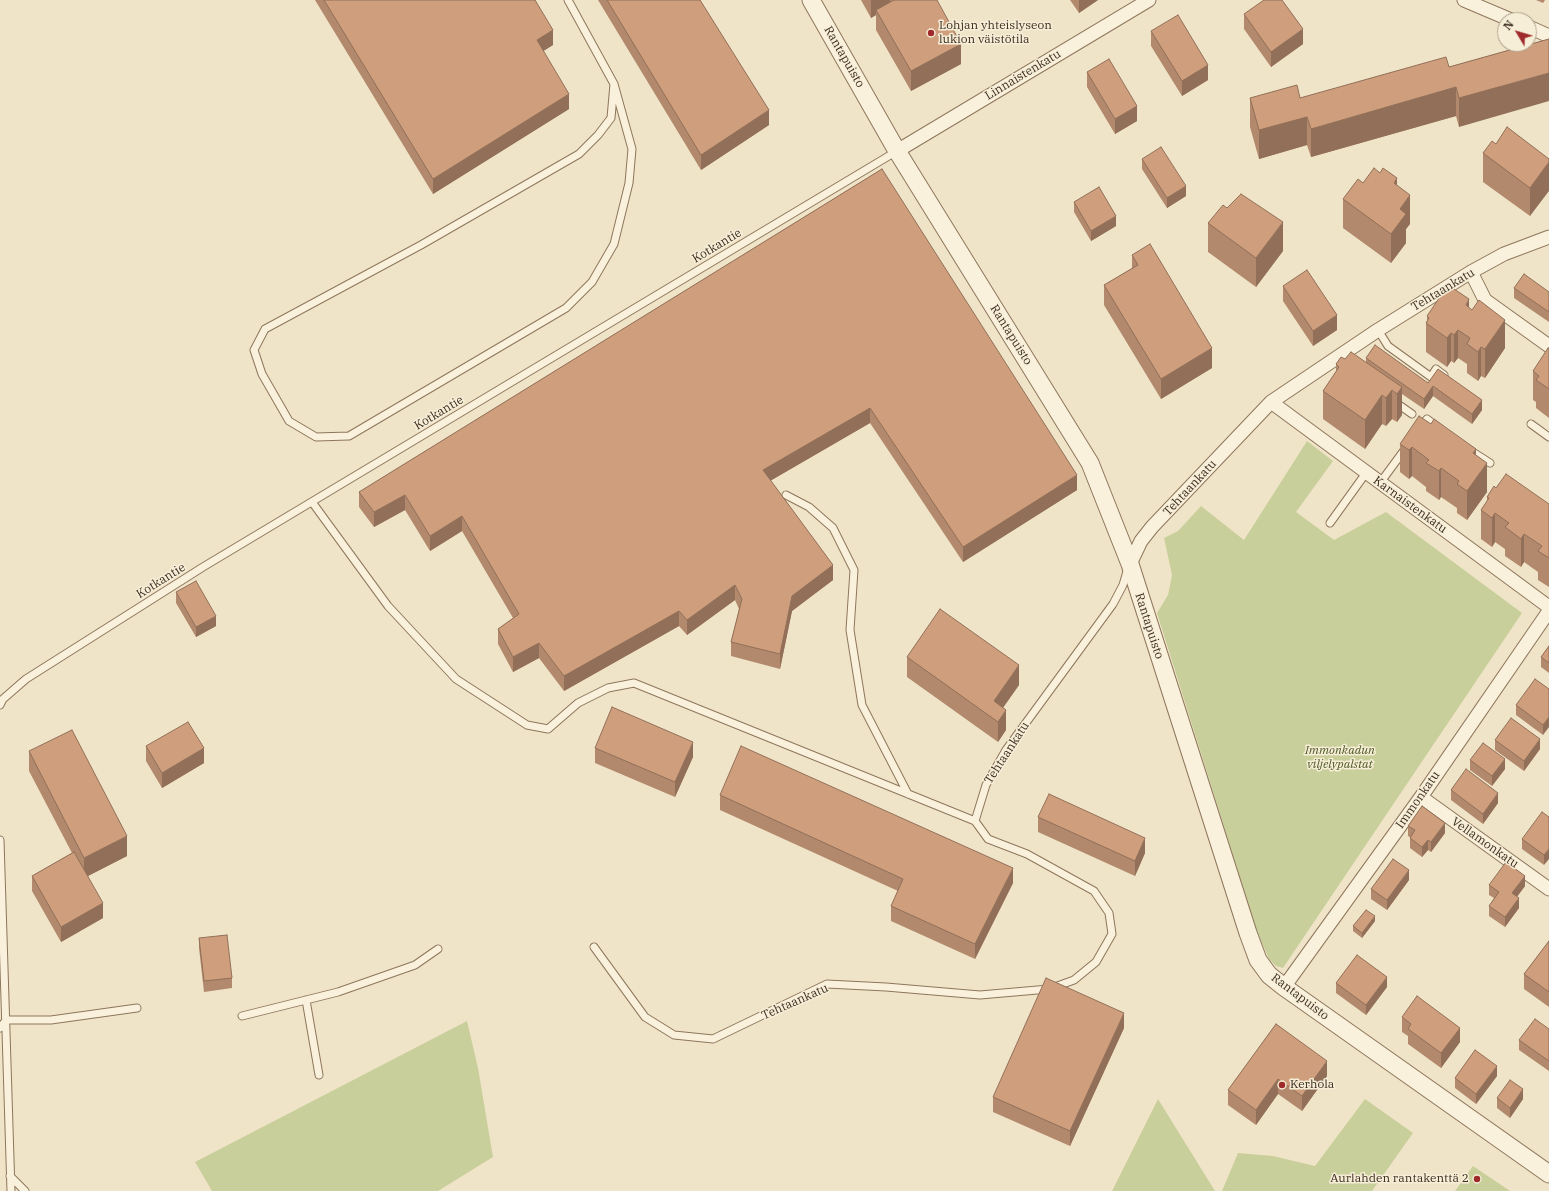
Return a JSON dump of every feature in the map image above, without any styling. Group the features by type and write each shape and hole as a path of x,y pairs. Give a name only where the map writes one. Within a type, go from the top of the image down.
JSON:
{"street":[{"name":"Rantapuisto","path":"811,0 897,151 1090,463 1130,564 1248,933 1258,960 1269,975 1284,987 1549,1174"},
{"name":"Linnaistenkatu","path":"897,151 1149,0"},
{"path":"1464,0 1497,14"},
{"path":"1537,31 1549,36"},
{"name":"Tehtaankatu","path":"1130,564 1141,541 1152,527 1271,402 1341,359 1378,330 1471,272 1504,254 1549,237"},
{"path":"1471,272 1485,300 1549,346"},
{"name":"Karnaistenkatu","path":"1271,402 1549,607"},
{"name":"Immonkatu","path":"1284,987 1421,797 1549,611"},
{"name":"Vellamonkatu","path":"1421,797 1549,889"}],"lane":[{"path":"568,0 614,84 632,149 629,183 614,244 592,282 566,308 349,436 316,437 289,421 262,374 254,350 265,329 421,245 579,154 598,135 611,118 614,84"},
{"name":"Kotkantie","path":"1,702 26,679 203,567 897,151"},
{"path":"1378,330 1388,346 1431,377 1436,369 1449,378"},
{"path":"1388,397 1412,414"},
{"path":"1417,432 1427,419 1446,432"},
{"path":"1531,424 1549,437"},
{"path":"1380,483 1408,445"},
{"path":"1464,446 1490,463"},
{"path":"1330,523 1366,473"},
{"path":"786,495 809,507 833,528 854,570 850,630 862,705 908,794"},
{"path":"312,502 388,606 456,679 527,725 548,729 578,703 608,688 634,683 975,821"},
{"name":"Tehtaankatu","path":"594,947 646,1017 674,1035 713,1039 827,984 886,987 980,995 1049,989 1074,980 1096,962 1112,934 1109,913 1094,891 1027,854 988,839 975,821 986,785 1006,750 1113,604 1123,586 1130,564"},
{"path":"0,840 11,1191"},
{"path":"242,1016 338,992 414,965 438,949"},
{"path":"306,1000 319,1075"},
{"path":"6,1020 51,1020 137,1008"},
{"path":"0,1028 6,1020"},
{"path":"10,1176 25,1191"}],"green space":[{"name":"Immonkadun viljelypalstat","path":"1307,441 1333,461 1296,512 1334,540 1386,512 1522,613 1283,968 1276,966 1269,959 1257,932 1157,613 1168,595 1172,575 1164,538 1178,531 1201,506 1244,540"},
{"path":"467,1021 478,1068 493,1157 438,1191 212,1191 195,1162"},
{"path":"1158,1099 1215,1191 1112,1191"},
{"path":"1365,1099 1413,1133 1372,1191 1222,1191 1238,1153 1273,1156 1315,1166"},
{"name":"Aurlahden rantakenttä 2","path":"1473,1166 1510,1191 1455,1191"}],"building":[{"path":"324,0 535,0 553,30 537,40 569,94 433,179"},
{"path":"607,0 700,0 769,110 701,155"},
{"path":"894,0 937,0 961,44 911,71 876,10"},
{"path":"1264,0 1282,0 1303,29 1271,52 1244,14"},
{"path":"1178,15 1208,65 1182,81 1151,31"},
{"path":"1549,39 1549,73 1459,98 1456,87 1311,129 1307,117 1259,130 1250,98 1297,85 1300,98 1446,57 1449,67 1503,52 1537,52 1537,42"},
{"path":"1109,59 1137,106 1115,119 1087,72"},
{"path":"1507,127 1549,159 1549,162 1530,188 1483,153 1492,141 1496,144"},
{"path":"1161,147 1186,186 1167,198 1142,159"},
{"path":"1374,168 1380,173 1383,168 1397,178 1394,183 1410,195 1400,209 1406,214 1391,234 1343,199 1358,179 1363,183"},
{"path":"882,169 1077,475 963,547 870,408 763,470 833,565 792,596 780,654 731,642 742,599 735,585 687,620 679,611 564,676 539,643 513,657 498,629 519,614 462,516 430,536 405,495 374,512 359,492"},
{"path":"1099,187 1116,216 1091,231 1074,202"},
{"path":"1241,194 1283,222 1256,258 1208,223 1223,205 1227,208"},
{"path":"1150,244 1212,348 1161,379 1104,285 1138,265 1132,255"},
{"path":"1307,270 1337,315 1313,331 1283,286"},
{"path":"1524,274 1549,292 1549,312 1514,288"},
{"path":"1448,285 1469,299 1466,305 1472,310 1479,300 1505,320 1485,349 1481,347 1478,352 1467,344 1470,338 1458,330 1454,335 1451,333 1447,338 1426,323 1429,318 1427,316"},
{"path":"1375,345 1428,383 1438,369 1482,400 1472,414 1433,386 1424,399 1366,358"},
{"path":"1548,348 1549,389 1536,380 1539,376 1533,371"},
{"path":"1351,352 1402,387 1397,394 1392,390 1386,398 1382,395 1365,420 1323,391 1339,367 1336,364 1341,357 1345,359"},
{"path":"1419,416 1431,424 1434,419 1476,449 1473,453 1487,463 1467,491 1457,484 1459,481 1441,468 1439,471 1426,463 1429,460 1412,447 1409,450 1400,444"},
{"path":"1506,474 1549,504 1549,558 1538,551 1542,546 1524,534 1521,539 1505,527 1509,523 1495,513 1492,518 1481,510 1489,498 1487,497 1494,486 1496,488"},
{"path":"196,581 216,616 196,627 176,592"},
{"path":"940,609 1019,665 994,701 1006,710 998,722 907,657"},
{"path":"1549,646 1549,663 1541,657"},
{"path":"1535,679 1549,689 1549,717 1543,725 1516,705"},
{"path":"612,707 693,742 675,782 595,748"},
{"path":"1511,718 1540,739 1524,761 1495,740"},
{"path":"188,722 204,748 162,773 146,746"},
{"path":"72,730 127,836 84,858 29,751"},
{"path":"1483,743 1505,759 1492,776 1470,760"},
{"path":"741,746 1013,868 975,944 891,906 903,879 720,795"},
{"path":"1466,769 1498,793 1483,814 1451,790"},
{"path":"1049,794 1145,838 1135,861 1038,817"},
{"path":"1422,806 1445,823 1431,842 1428,840 1422,847 1410,838 1415,830 1408,826"},
{"path":"1542,812 1549,817 1549,849 1544,855 1522,839"},
{"path":"74,852 103,903 61,927 32,876"},
{"path":"1393,859 1409,870 1387,900 1371,889"},
{"path":"1506,862 1525,876 1512,893 1519,898 1505,917 1489,906 1499,892 1489,885"},
{"path":"1366,910 1375,916 1362,933 1353,926"},
{"path":"227,935 232,978 204,981 199,938"},
{"path":"1549,941 1549,992 1524,974"},
{"path":"1357,955 1387,977 1366,1005 1336,983"},
{"path":"1046,978 1124,1013 1070,1131 993,1097"},
{"path":"1417,996 1460,1028 1441,1053 1408,1029 1411,1024 1402,1017"},
{"path":"1535,1019 1549,1029 1549,1061 1519,1040"},
{"name":"Kerhola","path":"1276,1024 1327,1061 1302,1096 1278,1079 1256,1110 1228,1090"},
{"path":"1475,1050 1497,1066 1476,1094 1455,1078"},
{"path":"1510,1080 1523,1089 1510,1108 1497,1098"}],"place":[{"name":"Lohjan yhteislyseon lukion väistötila","path":"931,33"},
{"name":"Kerhola","path":"1282,1085"},
{"name":"Aurlahden rantakenttä 2","path":"1477,1179"}]}
